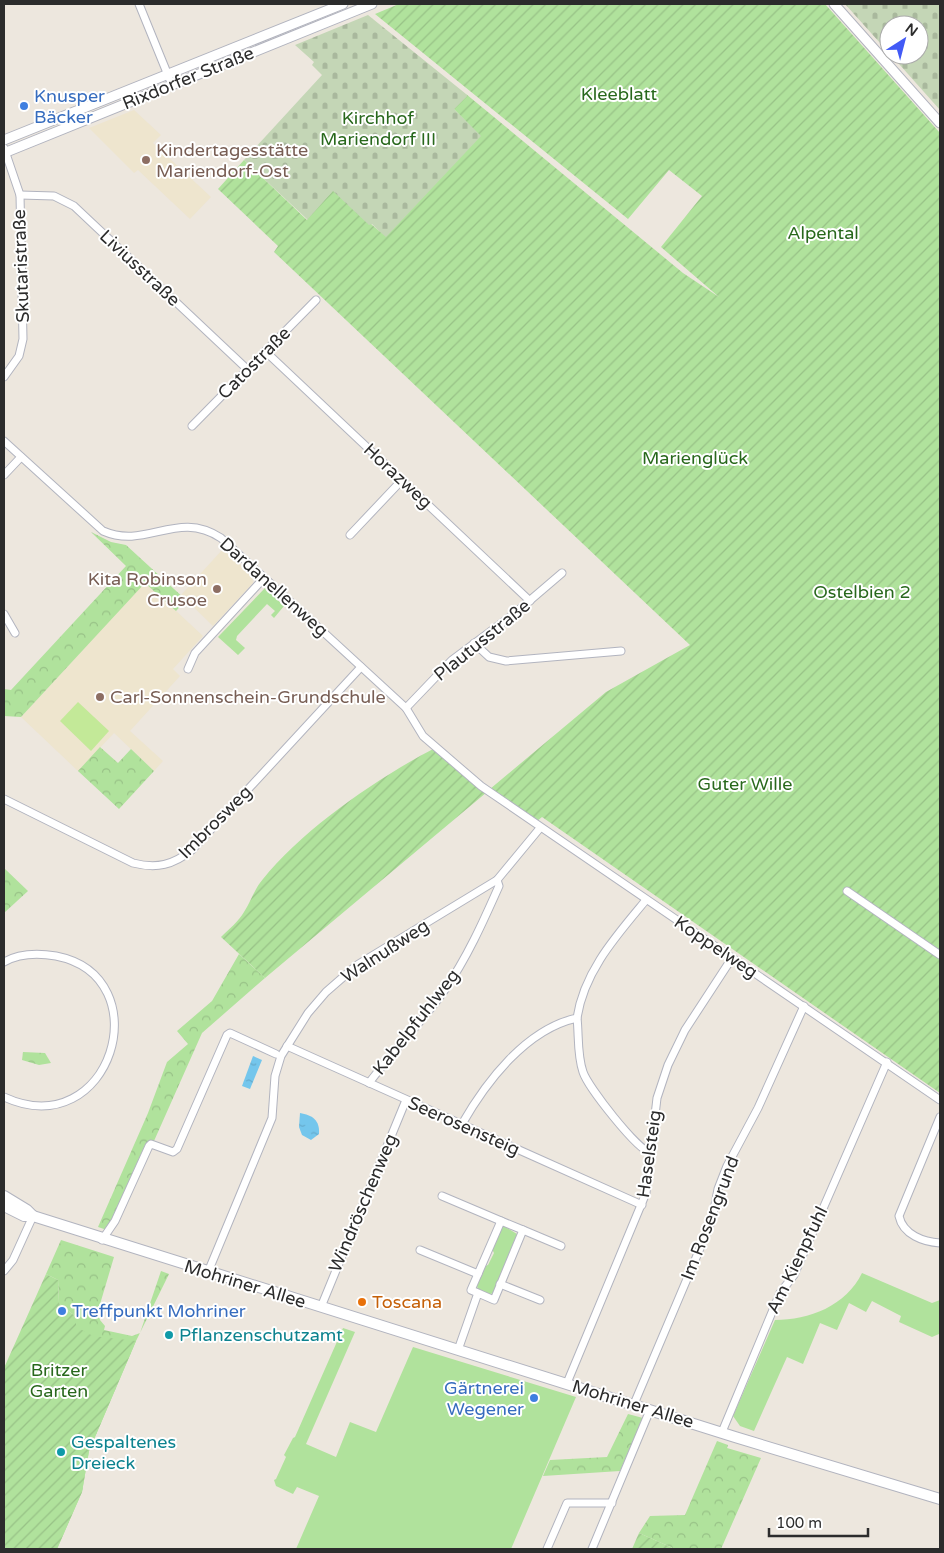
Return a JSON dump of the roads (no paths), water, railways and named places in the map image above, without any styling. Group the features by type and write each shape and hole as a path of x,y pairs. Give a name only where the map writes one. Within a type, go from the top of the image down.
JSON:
{"main road":[{"path":"4,1196 27,1210 33,1216"},
{"path":"4,1206 24,1216 33,1216"},
{"name":"Mohriner Allee","path":"33,1216 102,1240 940,1499"}],"street":[{"path":"139,4 172,85"},
{"name":"Rixdorfer Straße","path":"4,140 343,4"},
{"name":"Rixdorfer Straße","path":"4,151 372,4"},
{"path":"834,4 940,124"},
{"path":"313,16 317,26"},
{"name":"Skutaristraße","path":"4,151 20,195 23,339 19,356 4,377"},
{"name":"Liviusstraße","path":"20,195 54,196 74,206 247,369"},
{"name":"Catostraße","path":"192,426 316,300"},
{"name":"Horazweg","path":"265,351 530,601"},
{"name":"Dardanellenweg","path":"4,441 103,531 126,537 181,527 202,528 221,538 406,708 423,736 493,795"},
{"path":"4,475 20,457"},
{"path":"350,535 402,480"},
{"name":"Plautusstraße","path":"406,708 447,665 530,601 562,573"},
{"path":"188,669 195,653 264,578"},
{"path":"4,614 10,621 15,633"},
{"path":"474,643 489,657 506,661 621,650"},
{"name":"Imbrosweg","path":"4,799 133,863 154,867 164,866 182,858 192,850 361,667"},
{"name":"Koppelweg","path":"493,795 887,1062 940,1100"},
{"name":"Walnußweg","path":"208,1272 272,1118 275,1076 287,1046 303,1020 321,997 357,965 497,880 540,828"},
{"name":"Kabelpfuhlweg","path":"369,1083 436,1001 460,967 499,886 497,880"},
{"path":"847,891 940,955"},
{"path":"646,900 602,954 584,991 577,1018 580,1061 587,1081 633,1139 645,1152 651,1153"},
{"path":"4,962 25,954 44,954 64,958 88,971 104,990 116,1025 111,1055 97,1079 72,1099 58,1105 39,1107 19,1104 4,1097"},
{"name":"Haselsteig","path":"567,1383 642,1205 650,1176 657,1098 668,1065 684,1030 732,958"},
{"name":"Im Rosengrund","path":"634,1404 712,1220 718,1188 727,1166 758,1108 804,1006"},
{"path":"462,1124 484,1089 513,1056 534,1039 565,1021 577,1018"},
{"path":"102,1240 115,1221 149,1146 152,1144 172,1152 177,1149 227,1035 230,1033 276,1054"},
{"name":"Seerosensteig","path":"287,1046 642,1205"},
{"name":"Am Kienpfuhl","path":"722,1432 778,1298 794,1274 887,1062"},
{"name":"Windröschenweg","path":"321,1307 406,1100"},
{"path":"940,1117 899,1216 902,1224 914,1235 926,1241 940,1243"},
{"path":"549,1169 608,1194"},
{"path":"442,1196 561,1246"},
{"path":"4,1271 13,1260 33,1216"},
{"path":"501,1221 472,1290 494,1300 523,1230"},
{"path":"420,1250 478,1274"},
{"path":"500,1284 540,1300"},
{"path":"458,1350 478,1293"},
{"path":"592,1549 650,1410"},
{"path":"547,1549 568,1503 612,1503"}],"water":[{"path":"253,1056 262,1060 250,1089 242,1086"},
{"path":"300,1113 312,1117 317,1122 319,1134 311,1140 302,1135 299,1127"}],"place":[{"name":"Knusper Bäcker","path":"24,106"},
{"name":"Kindertagesstätte Mariendorf-Ost","path":"146,160"},
{"name":"Kita Robinson Crusoe","path":"217,589"},
{"name":"Carl-Sonnenschein-Grundschule","path":"100,697"},
{"name":"Toscana","path":"362,1302"},
{"name":"Treffpunkt Mohriner","path":"62,1311"},
{"name":"Pflanzenschutzamt","path":"169,1335"},
{"name":"Gärtnerei Wegener","path":"534,1398"},
{"name":"Gespaltenes Dreieck","path":"61,1452"}],"park label":[{"name":"Kleeblatt","path":"619,94"},
{"name":"Kirchhof Mariendorf III","path":"378,128"},
{"name":"Alpental","path":"823,233"},
{"name":"Marienglück","path":"695,458"},
{"name":"Ostelbien 2","path":"862,592"},
{"name":"Guter Wille","path":"745,784"},
{"name":"Britzer Garten","path":"59,1380"}]}
